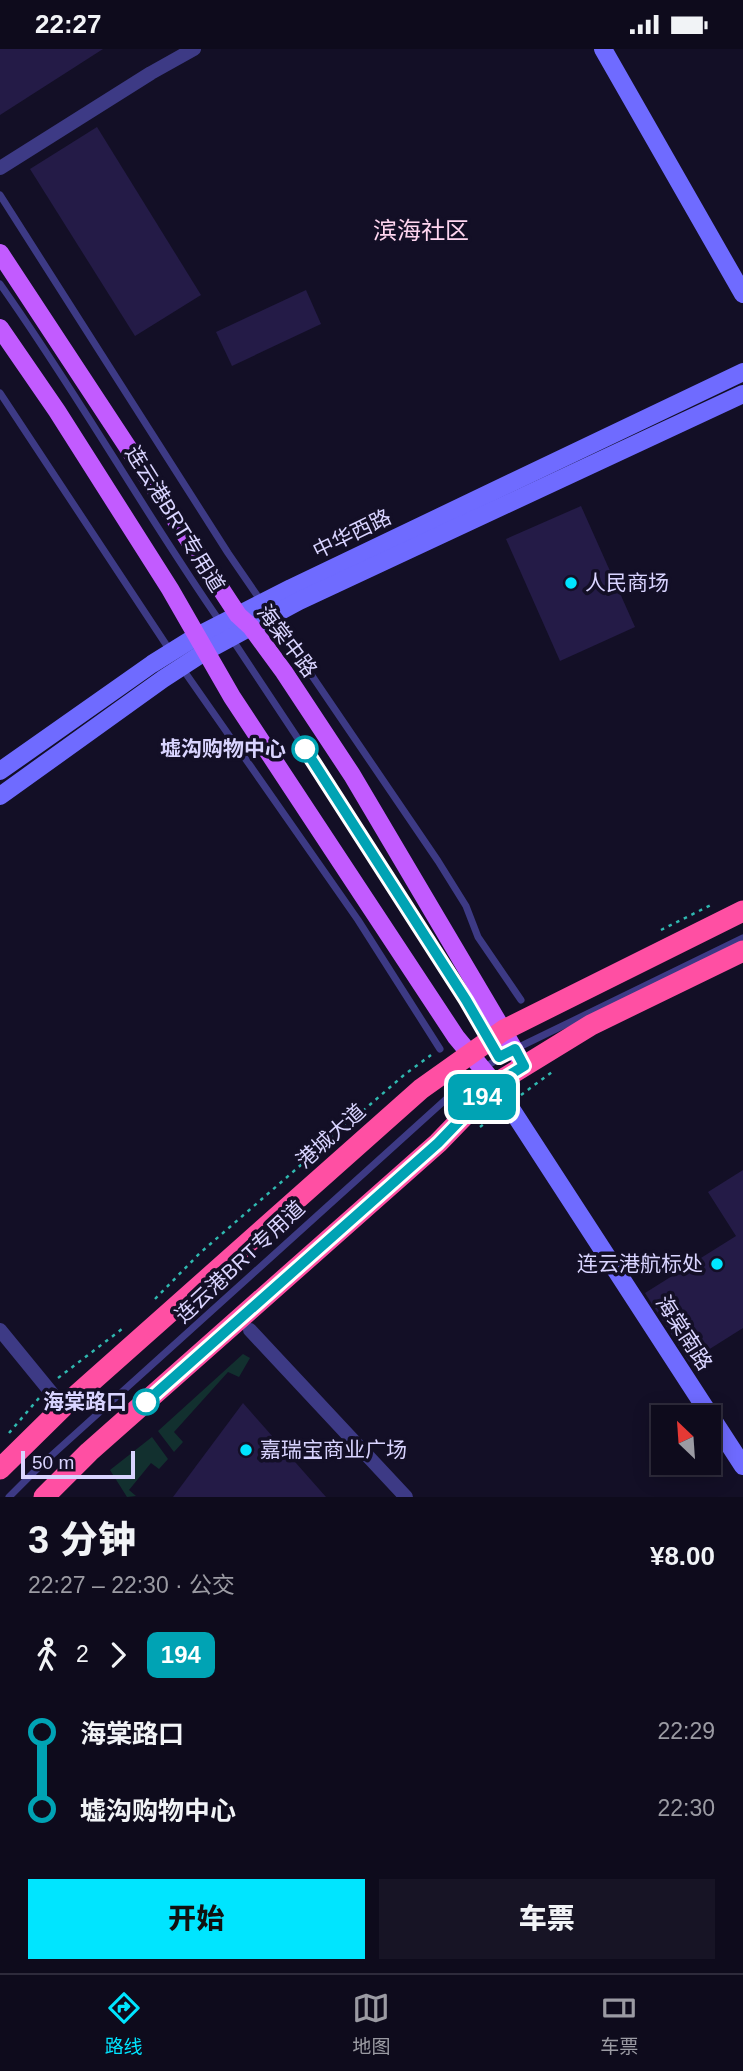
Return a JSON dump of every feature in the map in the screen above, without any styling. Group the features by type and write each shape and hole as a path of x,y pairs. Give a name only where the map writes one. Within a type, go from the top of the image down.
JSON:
{"highway":[{"name":"港城大道","path":"44,1497 89,1452 438,1143 482,1069 506,1048 743,911"},
{"name":"港城大道","path":"0,1469 63,1407 421,1089 482,1069 506,1048 591,1025 743,951"}],"main road":[{"path":"603,49 743,294"},
{"name":"海棠中路","path":"0,253 244,621 284,673 352,775 506,1048"},
{"path":"0,328 57,411 170,589 240,708 482,1069"},
{"name":"中华西路","path":"267,609 743,372"},
{"path":"0,771 201,643 267,609 743,394"},
{"path":"0,796 176,660"},
{"name":"海棠南路","path":"482,1069 509,1105 743,1466"}],"street":[{"path":"0,168 194,49"},
{"path":"0,1330 63,1407"},
{"path":"250,1330 406,1497"}],"lane":[{"path":"0,195 228,553 438,861 466,906 478,937 521,1000"},
{"name":"连云港BRT专用道","path":"0,284 42,343 190,579 506,1048"},
{"path":"0,393 176,660 358,920 440,1049"},
{"path":"506,1048 743,938"},
{"name":"连云港BRT专用道","path":"9,1497 51,1455 482,1069"}],"path":[{"path":"471,1134 551,1072"}],"green space":[{"path":"243,1354 250,1358 239,1377 228,1372 174,1432 183,1442 174,1452 158,1431"},
{"path":"152,1437 168,1459 159,1469 151,1463 129,1490 136,1496 127,1497 110,1470"}],"building":[{"path":"0,49 103,49 0,115"},
{"path":"97,127 201,295 135,336 30,169"},
{"path":"306,290 321,324 232,366 216,332"},
{"name":"人民商场","path":"581,506 635,627 560,661 506,539"},
{"name":"连云港航标处","path":"743,1170 743,1328 689,1362 645,1293 736,1236 708,1192"},
{"name":"嘉瑞宝商业广场","path":"243,1403 326,1497 173,1497"}],"bus line":[{"name":"194","path":"146,1402 438,1143 495,1084 524,1066 515,1049 499,1057 466,1000 305,749"}],"place":[{"name":"人民商场","path":"571,583"},
{"name":"墟沟购物中心","path":"305,749"},
{"name":"连云港航标处","path":"717,1264"},
{"name":"海棠路口","path":"146,1402"},
{"name":"嘉瑞宝商业广场","path":"246,1450"}],"district":[{"name":"滨海社区","path":"421,231"}]}
